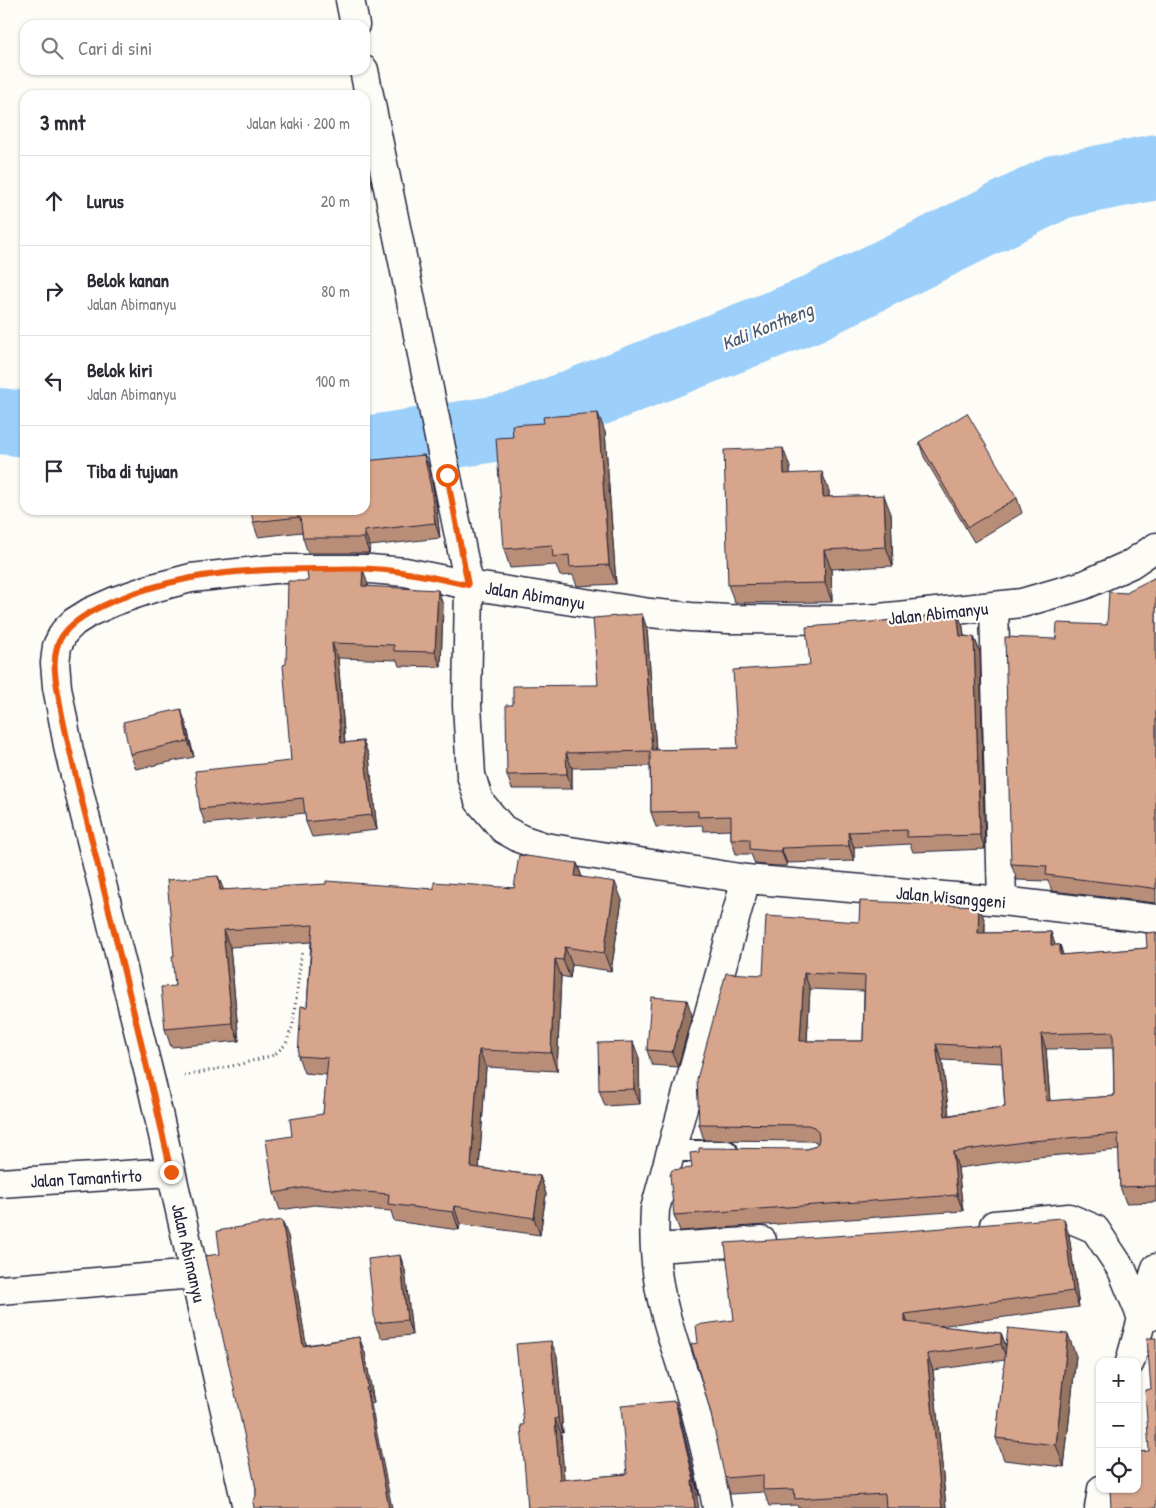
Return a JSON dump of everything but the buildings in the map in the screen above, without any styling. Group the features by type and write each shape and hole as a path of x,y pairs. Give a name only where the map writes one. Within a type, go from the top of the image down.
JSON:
{"street":[{"path":"350,0 354,20"},
{"name":"Jalan Wisanggeni","path":"365,75 368,90"},
{"name":"Jalan Wisanggeni","path":"370,99 468,585 467,705 472,775 479,801 503,829 521,839 545,847 746,879 1002,901 1156,919"},
{"name":"Jalan Abimanyu","path":"247,1508 151,1082 69,751 54,663 57,646 64,632 82,617 115,601 192,578 274,569 370,569 405,572 468,585 650,613 691,617 728,619 879,618 1022,603 1084,585 1131,564 1156,547"},
{"path":"994,607 1002,901"},
{"path":"717,1508 693,1403 665,1312 657,1272 654,1230 655,1209 746,879"},
{"name":"Jalan Tamantirto","path":"0,1183 171,1172"},
{"path":"972,1226 1070,1218 1095,1229 1149,1316"},
{"path":"656,1248 782,1240"},
{"path":"1132,1358 1149,1316 1156,1268"},
{"path":"0,1290 194,1274"},
{"path":"1099,1508 1101,1493"}],"lane":[{"path":"671,1150 747,1152"}],"path":[{"path":"151,1082 241,1064 274,1055 286,1044 293,1024 302,950"}],"waterway":[{"name":"Kali Kontheng","path":"370,448 513,426 810,310 1060,186 1156,167"},
{"name":"Kali Kontheng","path":"0,421 20,423"}],"route":[{"path":"171,1172 151,1082 69,751 54,663 57,646 64,632 74,622 90,612 153,588 192,578 274,569 370,569 405,572 468,585 447,475"}]}
